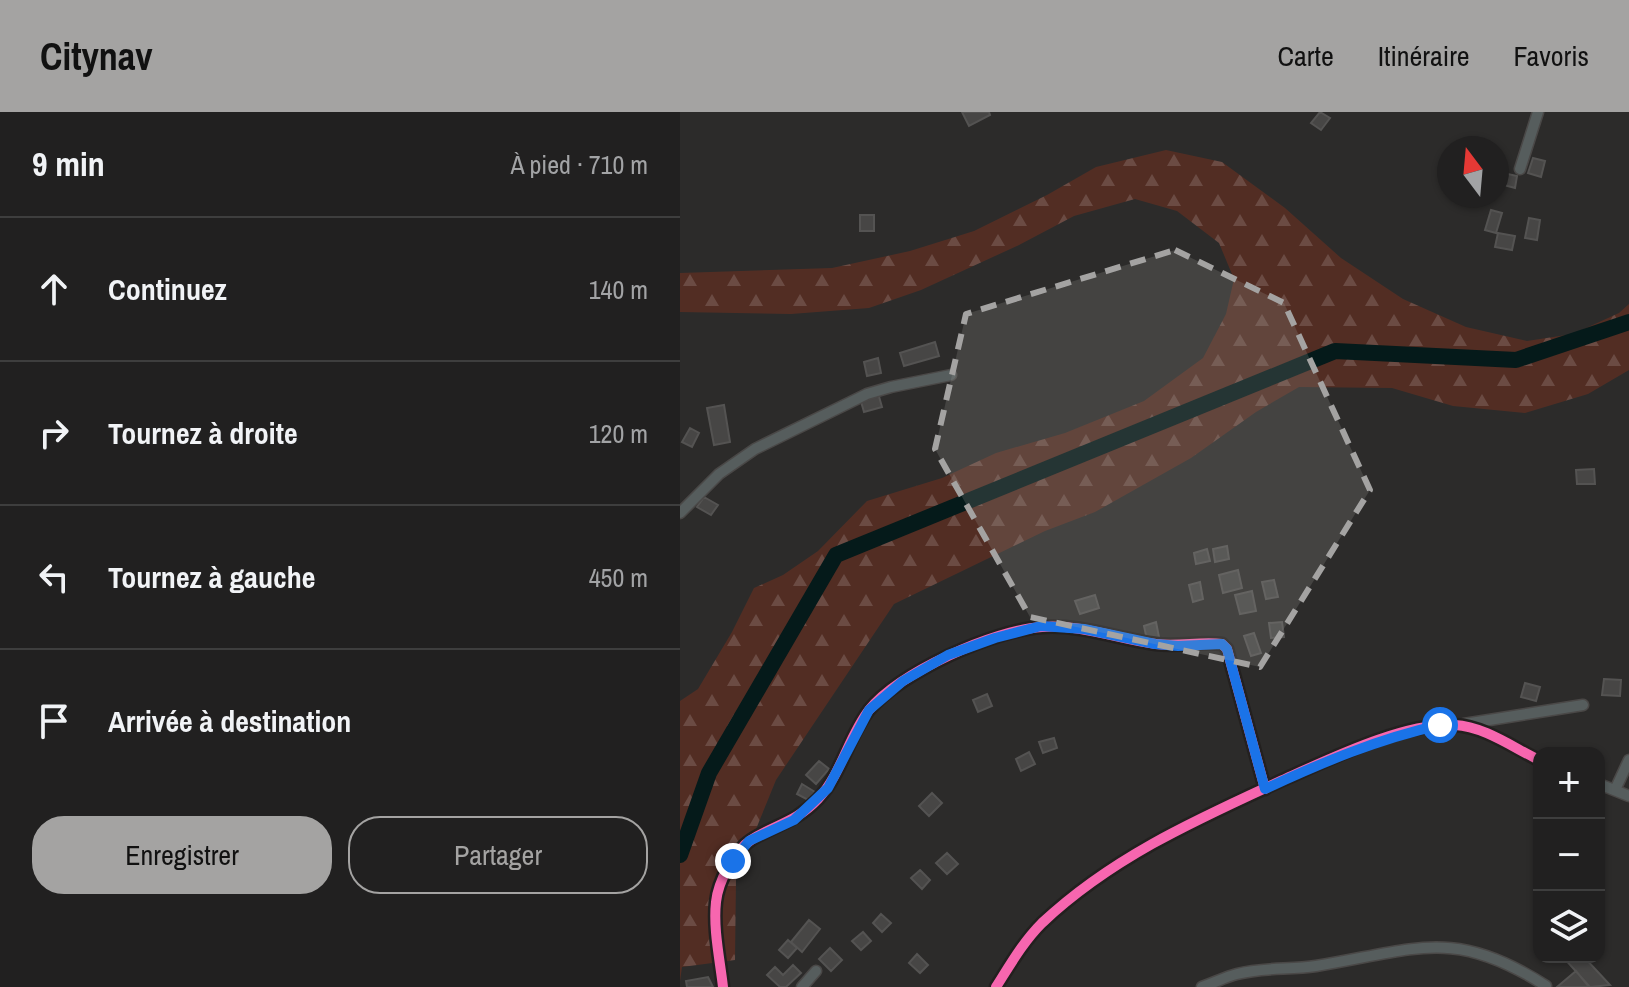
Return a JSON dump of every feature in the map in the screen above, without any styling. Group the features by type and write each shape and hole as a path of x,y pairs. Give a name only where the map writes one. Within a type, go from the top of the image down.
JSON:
{"street":[{"path":"1520,169 1538,112"},
{"path":"680,513 719,474 755,449 867,394 951,375"},
{"path":"723,987 716,901 733,861 749,841 794,820 828,788 869,710 903,681 948,655 1041,626 1084,629 1155,644 1222,644 1227,649 1265,789"},
{"path":"996,987 1022,945 1082,890 1129,856 1188,824 1334,757 1374,742 1440,725 1458,725 1583,705"},
{"path":"1458,725 1533,757"},
{"path":"1615,790 1629,760"},
{"path":"1605,786 1629,796"},
{"path":"1202,987 1236,974 1317,966 1418,946 1442,946 1486,954 1510,964 1546,986"},
{"path":"802,987 816,971"}],"highlighted area":[{"path":"1175,250 1284,303 1370,490 1260,667 1030,617 935,449 966,314"}],"green space":[{"path":"1166,150 1222,162 1285,208 1341,258 1403,299 1466,327 1527,341 1573,334 1619,313 1629,304 1629,370 1588,394 1525,413 1453,406 1392,388 1299,387 1256,412 1191,458 1095,512 1045,531 894,604 776,780 736,878 735,960 682,967 680,981 680,701 698,689 754,588 783,575 818,551 867,501 942,478 996,453 1065,433 1144,401 1203,358 1226,314 1234,279 1219,243 1177,211 1135,199 1074,216 921,290 869,308 791,314 680,312 680,273 832,268 910,251 974,231 1096,167"}],"building":[{"path":"962,112 989,112 990,115 969,126"},
{"path":"1320,112 1330,118 1321,130 1311,123"},
{"path":"1533,158 1545,161 1541,177 1528,173"},
{"path":"1509,174 1517,176 1515,188 1509,186"},
{"path":"1491,210 1502,213 1496,233 1485,230"},
{"path":"860,215 874,215 874,231 860,231"},
{"path":"1529,218 1540,220 1537,240 1525,238"},
{"path":"1498,233 1515,236 1512,250 1495,247"},
{"path":"935,342 939,356 904,366 900,353"},
{"path":"878,358 881,373 867,376 864,362"},
{"path":"878,393 882,407 864,412 860,398"},
{"path":"724,405 730,442 714,445 707,408"},
{"path":"690,428 699,433 692,447 682,442"},
{"path":"1594,469 1595,484 1577,484 1576,470"},
{"path":"704,497 718,505 711,515 697,507"},
{"path":"1227,546 1229,559 1215,562 1213,549"},
{"path":"1207,549 1210,561 1196,564 1194,553"},
{"path":"1238,570 1242,588 1223,593 1219,575"},
{"path":"1274,580 1278,597 1266,599 1262,582"},
{"path":"1200,582 1203,599 1193,602 1189,585"},
{"path":"1252,591 1256,611 1240,614 1235,595"},
{"path":"1095,595 1099,608 1080,614 1075,601"},
{"path":"1156,622 1159,637 1147,640 1144,626"},
{"path":"1282,622 1284,637 1271,638 1269,623"},
{"path":"1254,633 1261,653 1251,656 1244,636"},
{"path":"1604,679 1621,680 1620,696 1602,695"},
{"path":"1525,683 1540,687 1536,701 1521,697"},
{"path":"987,694 992,706 978,712 973,700"},
{"path":"1054,738 1057,748 1043,753 1039,742"},
{"path":"1029,752 1035,764 1021,771 1016,759"},
{"path":"819,761 829,769 816,784 806,775"},
{"path":"802,784 815,792 810,801 797,794"},
{"path":"932,793 942,803 929,816 919,806"},
{"path":"947,853 958,864 947,874 936,863"},
{"path":"920,870 930,880 922,889 911,878"},
{"path":"881,914 891,923 882,932 873,923"},
{"path":"809,920 820,929 802,952 791,942"},
{"path":"863,932 871,941 861,950 852,941"},
{"path":"788,940 797,948 788,958 779,950"},
{"path":"830,948 842,960 831,971 819,959"},
{"path":"917,954 928,965 920,973 909,963"},
{"path":"1568,963 1590,963 1610,985 1590,987"},
{"path":"793,965 801,973 786,987 780,987 767,975 775,967 783,975"},
{"path":"1576,971 1589,987 1557,987"},
{"path":"708,977 713,987 687,987 686,981"}],"waterway":[{"path":"680,855 709,773 836,555 1335,351 1516,360 1629,322"}],"cycle path":[{"path":"723,987 715,912 720,885 733,859 751,840 793,818 818,799 833,778 862,721 883,696 925,668 974,645 1042,627 1085,630 1156,644 1222,644 1227,649 1265,789"},
{"path":"996,987 1035,930 1098,878 1158,840 1347,752 1414,729 1455,725 1487,733 1533,757"}],"route":[{"path":"733,861 749,841 794,820 828,788 869,710 903,681 948,655 1041,626 1084,629 1155,644 1222,644 1227,649 1265,789 1374,742 1440,725"}]}
